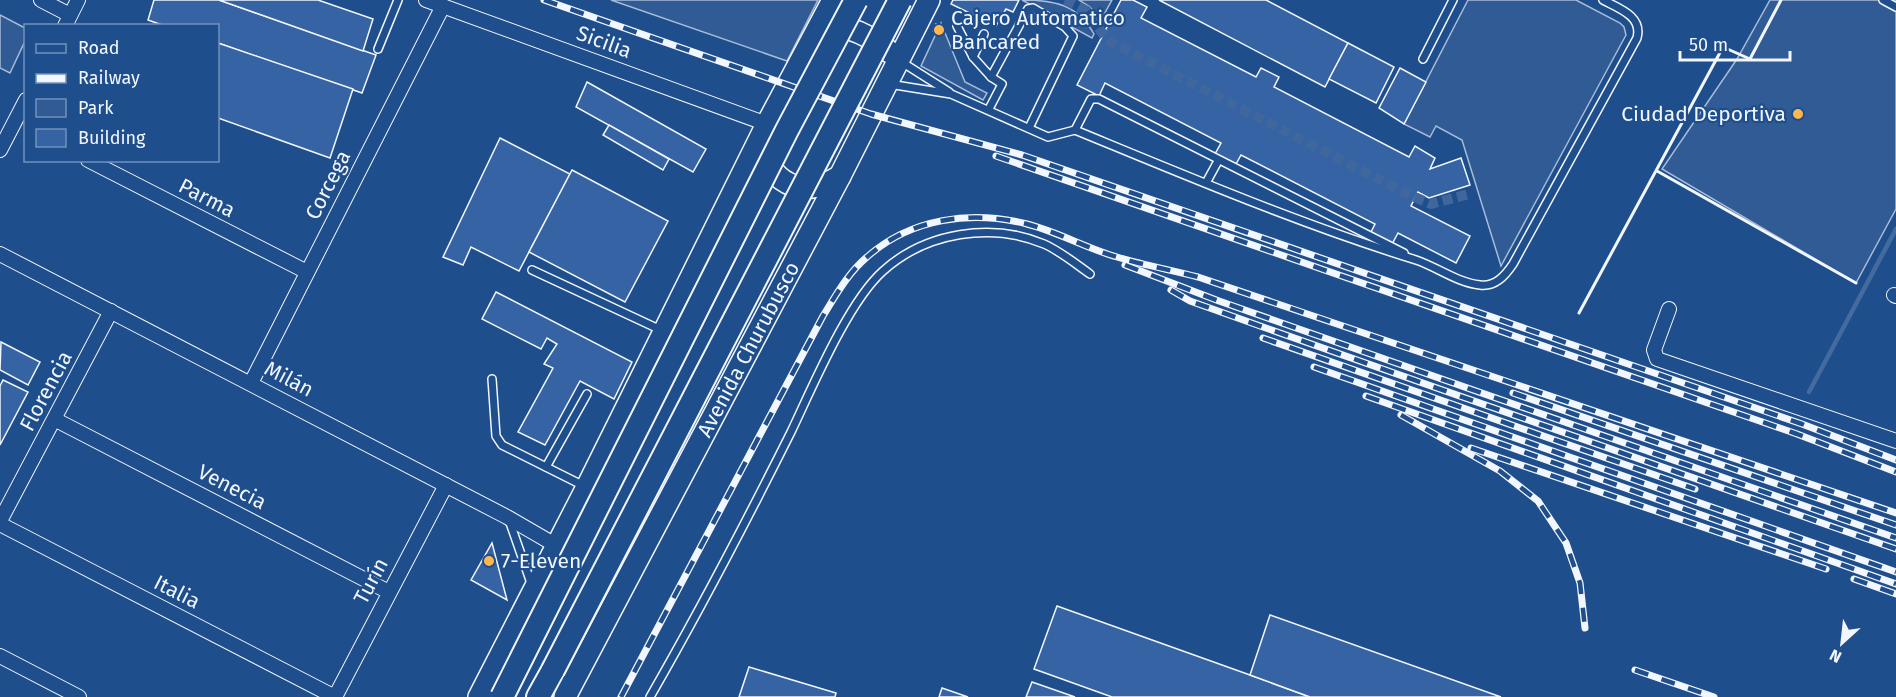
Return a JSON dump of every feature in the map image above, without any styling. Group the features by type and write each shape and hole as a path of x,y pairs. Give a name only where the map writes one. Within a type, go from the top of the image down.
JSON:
{"highway":[{"path":"502,697 776,152 855,0"},
{"name":"Avenida Churubusco","path":"538,697 900,0"}],"main road":[{"path":"478,697 587,488 764,131 834,0"},
{"name":"Avenida Churubusco","path":"566,697 840,176 929,0"},
{"path":"819,27 833,25 859,33 898,60"},
{"path":"764,131 764,154 773,171 784,181 813,189 824,186 840,176"}],"street":[{"path":"41,0 67,20 78,0"},
{"name":"Sicilia","path":"426,0 764,131"},
{"name":"Corcega","path":"250,383 443,6"},
{"path":"0,150 20,125 24,108"},
{"name":"Parma","path":"92,162 307,272"},
{"name":"Milán","path":"0,254 446,485 557,546"},
{"path":"1669,309 1654,350 1657,359 1896,441"},
{"name":"Florencia","path":"0,523 56,420 111,311"},
{"name":"Venecia","path":"56,420 389,592"},
{"name":"Turín","path":"335,697 446,485"},
{"name":"Italia","path":"0,523 335,697"},
{"path":"0,656 79,697"}],"lane":[{"path":"378,49 398,0"},
{"path":"1423,59 1453,0"},
{"path":"898,60 951,94 990,109 1048,137 1074,130 1340,237 1425,263 1481,285 1498,281 1513,264 1637,38 1636,23 1629,14 1603,0"},
{"path":"1883,0 1896,6"},
{"path":"991,77 1028,9 1033,8 1065,27 1073,36 1029,128"},
{"path":"957,26 973,57 991,77 1002,84 990,109"},
{"path":"973,57 984,34"},
{"path":"885,84 951,94"},
{"path":"1074,130 1094,97 1425,263"},
{"path":"1206,183 1218,161"},
{"path":"650,697 716,582 833,347 860,298 882,271 910,252 941,238 986,231 1019,236 1046,245 1090,274"},
{"path":"532,270 665,332"},
{"path":"492,379 496,436 502,445 587,488"},
{"path":"546,467 587,394"},
{"path":"507,517 534,591"}],"green space":[{"path":"611,0 818,0 787,61"},
{"path":"1022,0 1054,3 1072,10 1087,24 1094,34 1092,38"},
{"path":"1079,0 1112,0 1101,20 1090,7"},
{"path":"1468,0 1576,0 1620,23 1626,35 1501,266 1462,140 1436,126 1430,137 1404,124"},
{"name":"Ciudad Deportiva","path":"1770,0 1896,0 1896,209 1856,283 1662,169 1737,59"},
{"path":"0,15 24,27 24,43 10,73 0,68"},
{"path":"941,23 965,82 987,93 983,100 921,66"}],"building":[{"path":"154,0 219,0 376,55 362,93 219,43 219,24 159,24 148,20"},
{"path":"219,0 318,0 373,19 363,51"},
{"path":"953,0 1019,0 1013,12 1006,9 996,26 951,4"},
{"path":"1121,0 1133,0 1147,7 1141,18 1256,77 1261,68 1279,77 1274,87 1409,157 1415,146 1435,158 1430,169 1461,158 1470,185 1429,198 1418,192 1411,206 1470,236 1456,263 1398,233 1391,246 1370,234 1375,224 1241,155 1236,164 1215,154 1221,143 1105,83 1099,96 1077,85"},
{"path":"1159,0 1266,0 1348,43 1325,87"},
{"name":"Cajero Automatico Bancared","path":"936,24 944,29 942,35 933,31"},
{"path":"219,43 353,89 330,158 219,118"},
{"path":"1348,43 1394,67 1376,103 1329,79"},
{"path":"1400,68 1426,82 1404,124 1379,108"},
{"path":"587,82 706,149 693,172 576,107"},
{"path":"609,125 669,159 663,170 603,135"},
{"path":"500,138 570,174 519,271 471,247 463,265 443,257"},
{"path":"572,170 668,221 625,302 529,252"},
{"path":"496,292 632,362 614,399 580,381 545,445 518,432 553,368 544,364 557,344 547,338 541,349 482,319"},
{"path":"1,342 40,362 28,385 0,370"},
{"path":"3,380 28,392 0,445 0,386"},
{"name":"7-Eleven","path":"492,543 507,600 471,580"},
{"path":"1057,606 1310,697 1112,697 1034,669"},
{"path":"1270,615 1501,697 1310,697 1250,675"},
{"path":"749,667 836,693 835,697 739,697"},
{"path":"1032,682 1075,697 1026,697"},
{"path":"942,688 968,697 939,697"}],"waterway":[{"path":"1809,392 1896,229"}],"tunnel":[{"path":"1065,0 1087,11 1107,40 1412,196 1431,204 1469,194"}],"railway":[{"path":"544,0 871,114 1022,155 1802,424 1896,460"},
{"path":"996,156 1797,434 1896,472"},
{"path":"621,697 823,316 843,285 860,263 884,244 903,233 942,221 985,218 1038,227 1106,253 1137,263 1198,277 1896,513"},
{"path":"1125,265 1219,301 1896,538"},
{"path":"1171,290 1190,301 1896,549"},
{"path":"1263,338 1695,489"},
{"path":"1314,367 1896,572"},
{"path":"1513,393 1896,525"},
{"path":"1366,396 1896,584"},
{"path":"1401,415 1500,471 1538,501 1566,543 1580,583 1585,628"},
{"path":"1471,448 1826,569"},
{"path":"1854,579 1896,594"},
{"path":"1635,670 1714,697"}],"wall":[{"path":"1579,313 1723,47 1750,59 1781,0"},
{"path":"1657,171 1856,283"}],"place":[{"name":"Cajero Automatico Bancared","path":"939,30"},
{"name":"Ciudad Deportiva","path":"1798,114"},
{"name":"7-Eleven","path":"489,561"}]}
